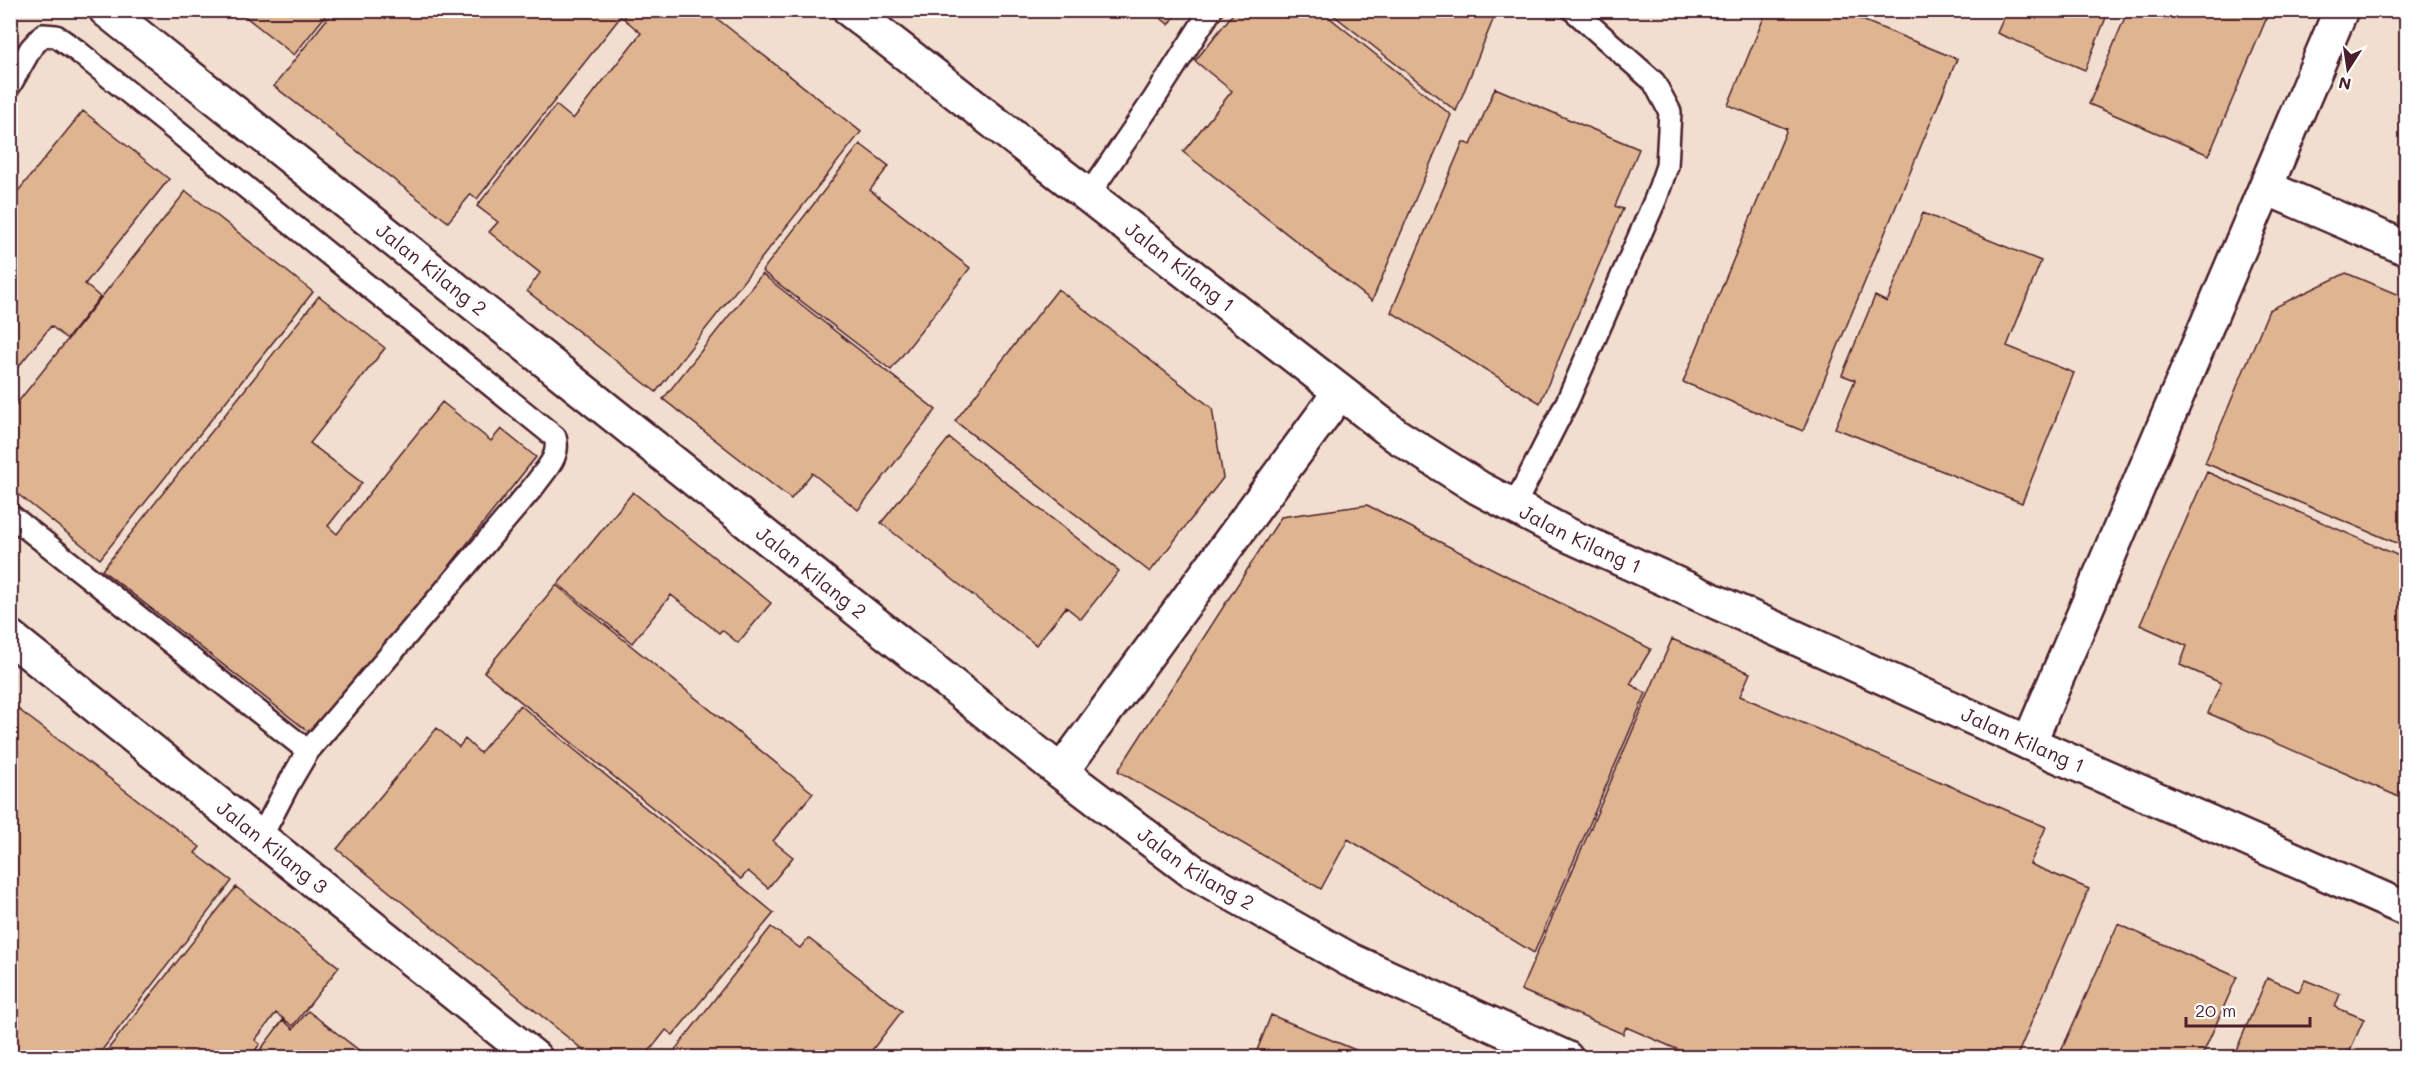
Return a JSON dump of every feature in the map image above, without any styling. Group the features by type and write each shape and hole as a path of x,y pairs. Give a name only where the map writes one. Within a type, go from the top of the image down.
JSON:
{"street":[{"name":"Jalan Kilang 2","path":"106,10 1061,772 1192,871 1350,960 1552,1055"},
{"name":"Jalan Kilang 1","path":"850,10 1087,197 1397,436 1479,488 1568,535 2029,743 2406,909"},
{"path":"2029,743 2341,10"},
{"path":"2267,188 2406,248"},
{"path":"1061,772 1340,392"},
{"name":"Jalan Kilang 3","path":"10,637 535,1058"}],"lane":[{"path":"1087,197 1211,10"},
{"path":"1514,506 1567,402 1656,198 1667,166 1670,112 1654,82 1573,10"},
{"path":"10,85 31,48 43,35 56,36 555,437 558,447 556,455 534,486 308,751 261,837"},
{"path":"10,515 308,751"}],"shaded area":[{"path":"10,11 2406,11 2406,1057 50,1057 10,1026"}],"building":[{"path":"237,10 330,10 294,55"},
{"path":"334,10 626,10 477,199 471,194 448,222 274,86"},
{"path":"629,10 706,10 861,132 656,392 527,291 540,273 489,232 498,222 477,206 556,105 573,119 641,33 623,18"},
{"path":"1151,10 1179,10 1169,25"},
{"path":"1236,10 1320,10 1451,115 1372,301 1183,152 1232,91 1195,61"},
{"path":"1327,10 1497,10 1456,111"},
{"path":"1767,10 1838,10 1957,59 1803,431 1683,382 1787,129 1728,105"},
{"path":"2007,10 2109,10 2085,70 1997,33"},
{"path":"2128,10 2270,10 2209,155 2089,104"},
{"path":"1495,88 1639,149 1615,206 1623,209 1540,403 1391,312 1463,142 1471,145"},
{"path":"83,111 169,179 85,284 100,297 67,339 51,326 10,377 10,201"},
{"path":"860,144 889,166 870,190 970,268 891,370 762,271"},
{"path":"186,191 313,292 100,559 10,488 10,412"},
{"path":"1923,213 2041,261 2007,346 2074,373 2022,503 1835,428 1855,380 1842,375 1875,296 1887,302"},
{"path":"2346,273 2406,298 2406,547 2205,463 2269,310"},
{"path":"762,274 936,410 858,510 812,473 791,499 663,399"},
{"path":"1058,289 1212,408 1223,478 1150,572 955,421"},
{"path":"319,296 385,348 310,443 362,483 328,526 337,534 442,402 491,441 501,429 536,457 314,736 102,570"},
{"path":"949,438 1119,571 1081,619 1066,607 1036,645 881,523"},
{"path":"2207,472 2406,559 2406,800 2208,713 2221,683 2180,665 2187,646 2140,625"},
{"path":"633,492 771,603 738,643 722,630 719,633 671,595 632,643 558,584"},
{"path":"1367,505 1651,649 1630,684 1646,693 1534,953 1348,839 1321,889 1118,771 1281,517"},
{"path":"556,585 813,793 773,841 793,857 768,888 748,871 741,879 484,672"},
{"path":"1672,639 1750,673 1740,696 2046,827 2030,864 2089,889 2016,1058 1697,1058 1626,1027 1623,1034 1521,990"},
{"path":"10,703 200,847 195,853 232,881 96,1058 10,1058"},
{"path":"520,705 774,913 673,1035 666,1030 644,1058 593,1058 337,849 437,728 459,747 465,739 480,753"},
{"path":"236,887 339,967 293,1026 276,1013 255,1040 260,1044 249,1058 101,1058"},
{"path":"2118,924 2237,977 2201,1058 2058,1058"},
{"path":"771,927 800,948 808,938 902,1011 866,1058 674,1058 671,1055"},
{"path":"2267,978 2299,992 2305,980 2340,994 2335,1007 2364,1019 2347,1057 2349,1058 2233,1058"},
{"path":"308,1011 360,1051 355,1058 254,1058 283,1020 293,1029"},
{"path":"1271,1015 1375,1058 1254,1058"}]}
